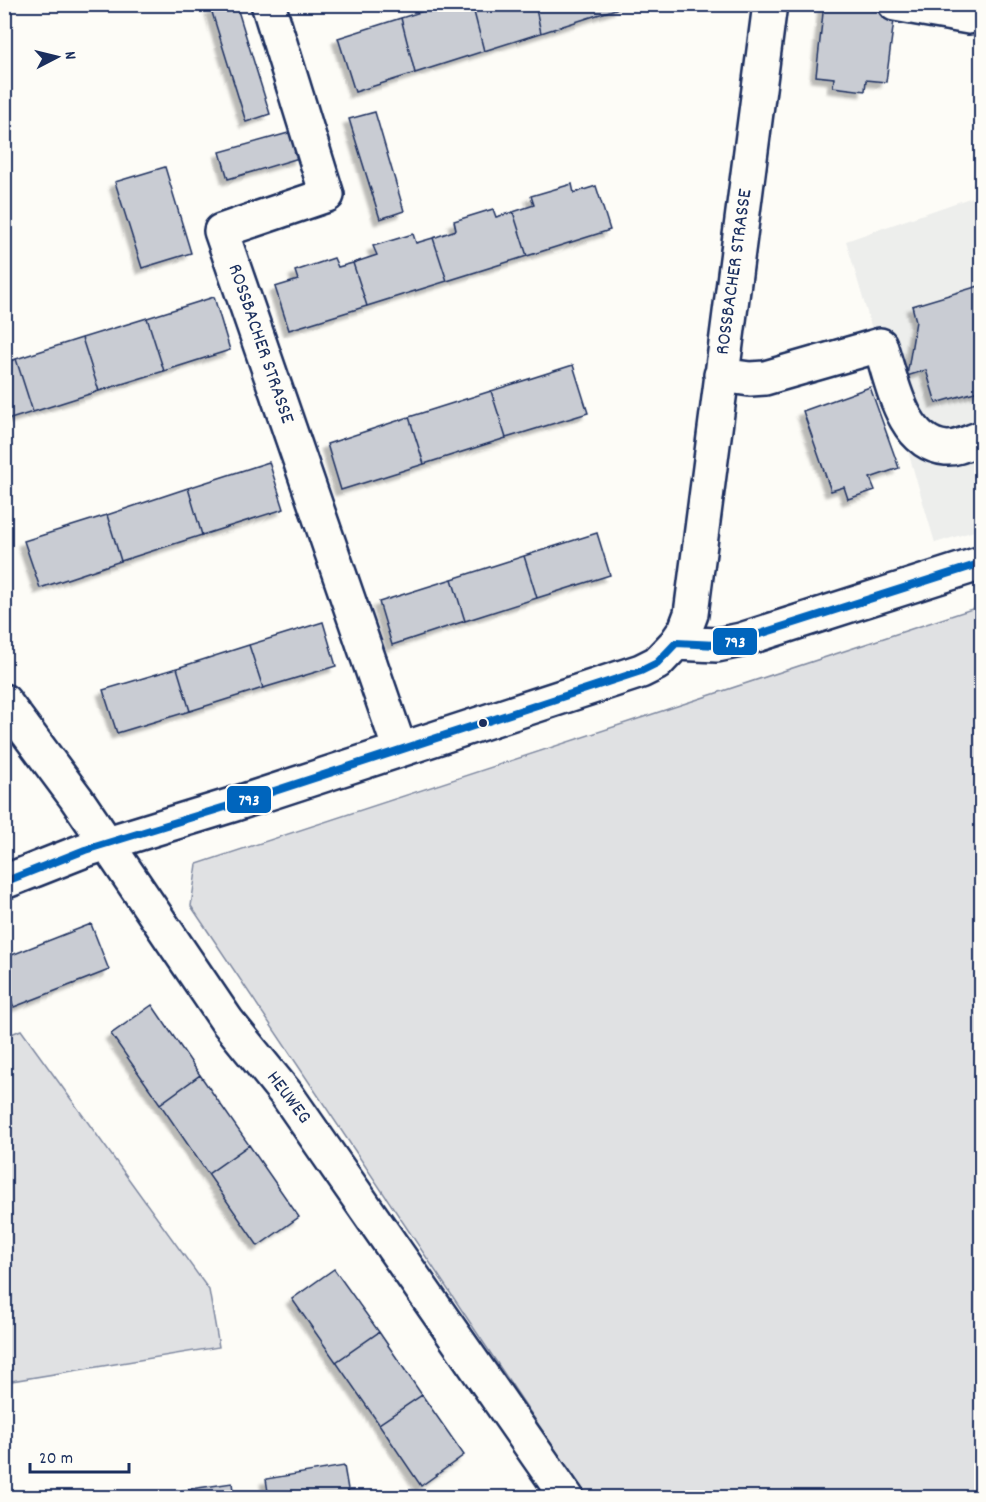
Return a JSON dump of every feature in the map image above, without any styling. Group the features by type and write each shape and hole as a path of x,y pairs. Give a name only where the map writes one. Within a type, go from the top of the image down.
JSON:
{"street":[{"name":"ROSSBACHER STRASSE","path":"268,4 327,195 221,231 400,750"},
{"name":"ROSSBACHER STRASSE","path":"4,882 63,858 641,671 657,663 676,643 685,630 691,614 770,4"},
{"path":"895,4 969,17"},
{"path":"721,375 750,380 765,378 880,345 906,419 914,432 931,445 948,448 981,438"},
{"path":"676,643 717,645 741,640 981,563"},
{"name":"HEUWEG","path":"4,701 107,844 227,1021 287,1095 559,1495"}],"shaded area":[{"path":"981,194 981,529 935,543 846,241"},
{"path":"981,606 981,1497 587,1497 191,906 197,864"},
{"path":"21,1030 209,1290 219,1347 5,1382 4,1037"}],"building":[{"path":"225,4 236,4 270,114 246,122 211,9"},
{"path":"446,4 472,4 484,51 415,73 401,18"},
{"path":"472,4 535,4 541,33 484,51"},
{"path":"535,4 618,4 619,8 541,33"},
{"path":"824,4 883,11 882,18 894,20 886,82 866,80 865,91 833,87 834,78 816,76"},
{"path":"401,18 415,73 355,92 338,38"},
{"path":"375,112 404,211 380,219 349,119"},
{"path":"292,132 299,158 228,179 220,152"},
{"path":"165,167 191,253 142,268 115,182"},
{"path":"572,184 574,193 596,186 610,230 527,256 513,212 534,205 531,196"},
{"path":"493,209 496,217 513,212 527,256 447,281 433,238 456,230 454,221"},
{"path":"413,234 416,243 433,238 447,281 367,306 353,263 377,255 373,246"},
{"path":"334,258 338,267 353,263 367,306 289,330 275,287 298,280 295,271"},
{"path":"982,285 982,390 936,403 926,370 907,376 916,321 912,306"},
{"path":"214,297 230,350 164,371 147,318"},
{"path":"147,318 164,371 99,391 82,338"},
{"path":"82,338 99,391 33,412 16,359"},
{"path":"16,359 33,412 4,421 4,363"},
{"path":"573,365 588,413 506,438 491,391"},
{"path":"870,387 899,468 870,478 875,490 848,499 844,487 831,491 803,411"},
{"path":"491,391 506,438 424,464 409,417"},
{"path":"409,417 424,464 341,490 327,444"},
{"path":"269,462 284,509 202,535 188,488"},
{"path":"188,488 202,535 121,561 107,515"},
{"path":"107,515 121,561 40,588 24,541"},
{"path":"597,533 610,575 537,598 524,556"},
{"path":"524,556 537,598 465,621 452,579"},
{"path":"452,579 465,621 392,645 379,602"},
{"path":"323,622 336,666 263,688 249,645"},
{"path":"249,645 263,688 190,711 177,668"},
{"path":"177,668 190,711 117,733 103,690"},
{"path":"91,924 109,970 14,1007 4,985 4,958"},
{"path":"152,1005 200,1075 160,1104 111,1034"},
{"path":"200,1075 249,1145 208,1174 160,1104"},
{"path":"249,1145 299,1217 258,1246 208,1174"},
{"path":"334,1269 379,1332 336,1362 292,1299"},
{"path":"379,1332 422,1395 379,1424 336,1362"},
{"path":"422,1395 464,1455 421,1486 379,1424"},
{"path":"344,1466 349,1495 269,1498 266,1479"},
{"path":"232,1483 234,1498 192,1498 191,1489"},
{"path":"191,1489 192,1498 161,1498 161,1494"}],"transit line":[{"name":"793","path":"4,882 85,850 235,804 641,671 657,663 676,643 717,645 741,640 982,563"}]}
